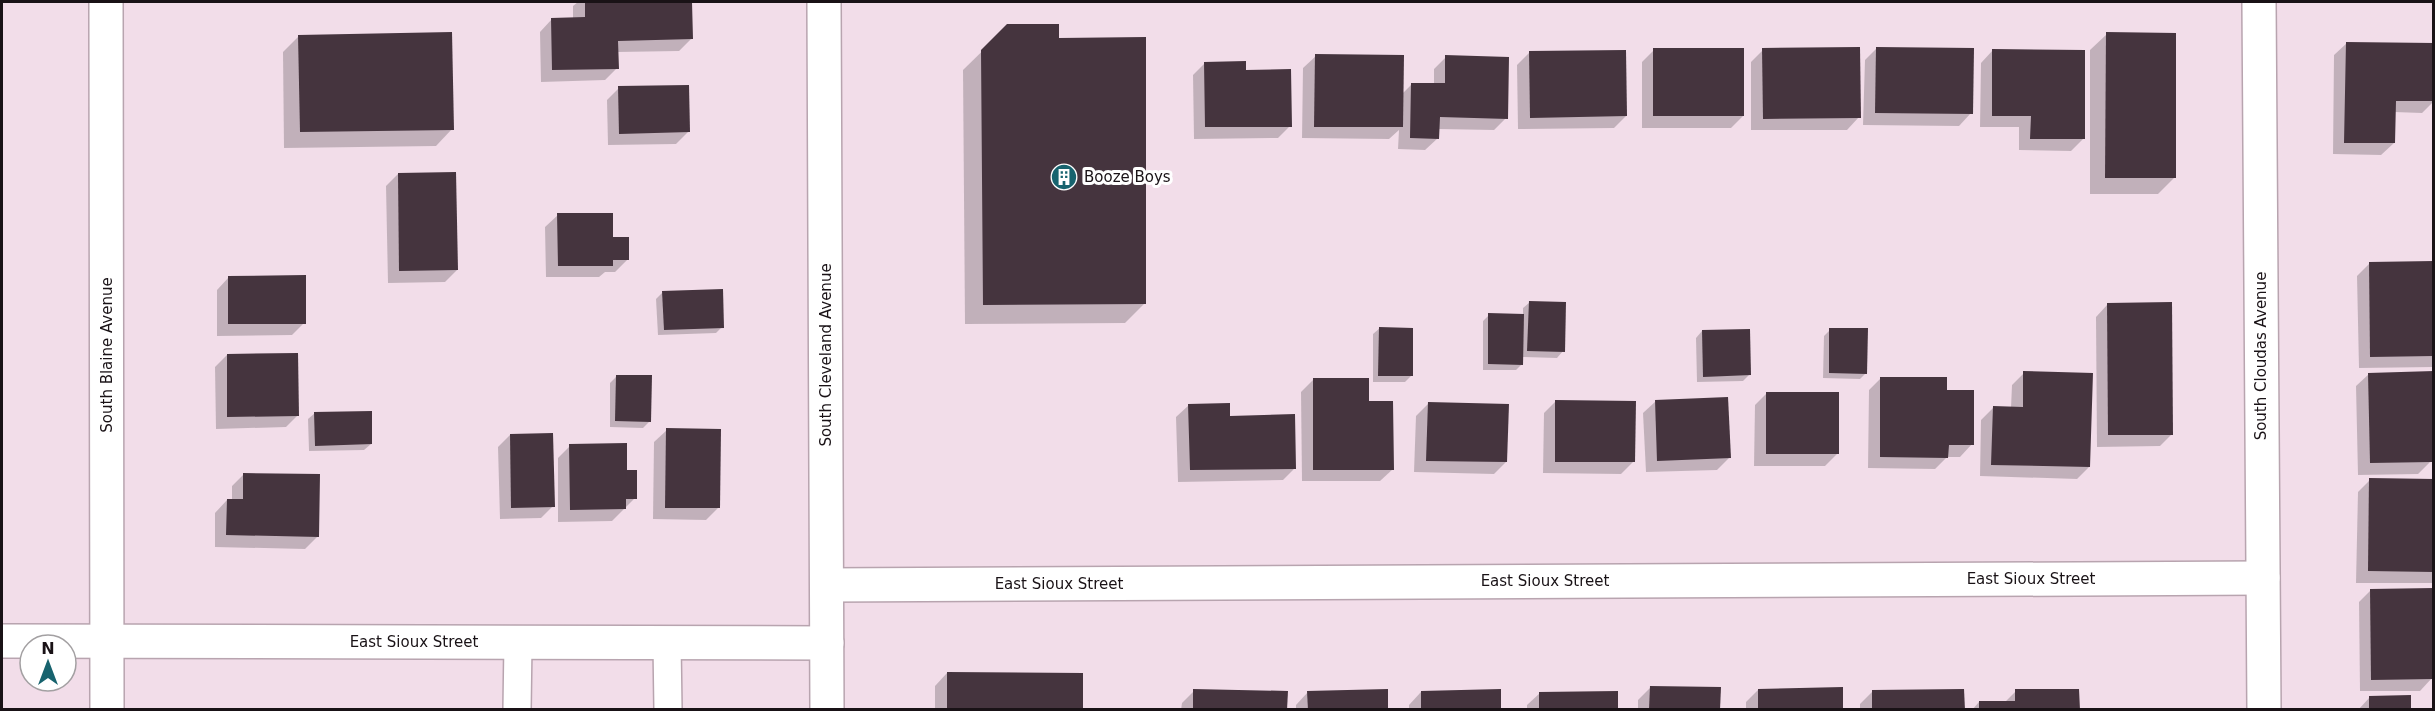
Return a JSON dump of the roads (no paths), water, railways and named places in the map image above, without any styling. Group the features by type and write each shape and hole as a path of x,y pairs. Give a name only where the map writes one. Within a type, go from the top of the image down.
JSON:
{"street":[{"name":"South Blaine Avenue","path":"106,2 107,710"},
{"name":"South Cleveland Avenue","path":"824,2 827,710"},
{"name":"South Cloudas Avenue","path":"2259,2 2264,710"},
{"name":"East Sioux Street","path":"826,585 2263,578"},
{"name":"East Sioux Street","path":"2,641 826,643"}],"lane":[{"path":"517,710 518,643"},
{"path":"667,643 668,710"}],"place":[{"name":"Booze Boys","path":"1064,177"}]}
